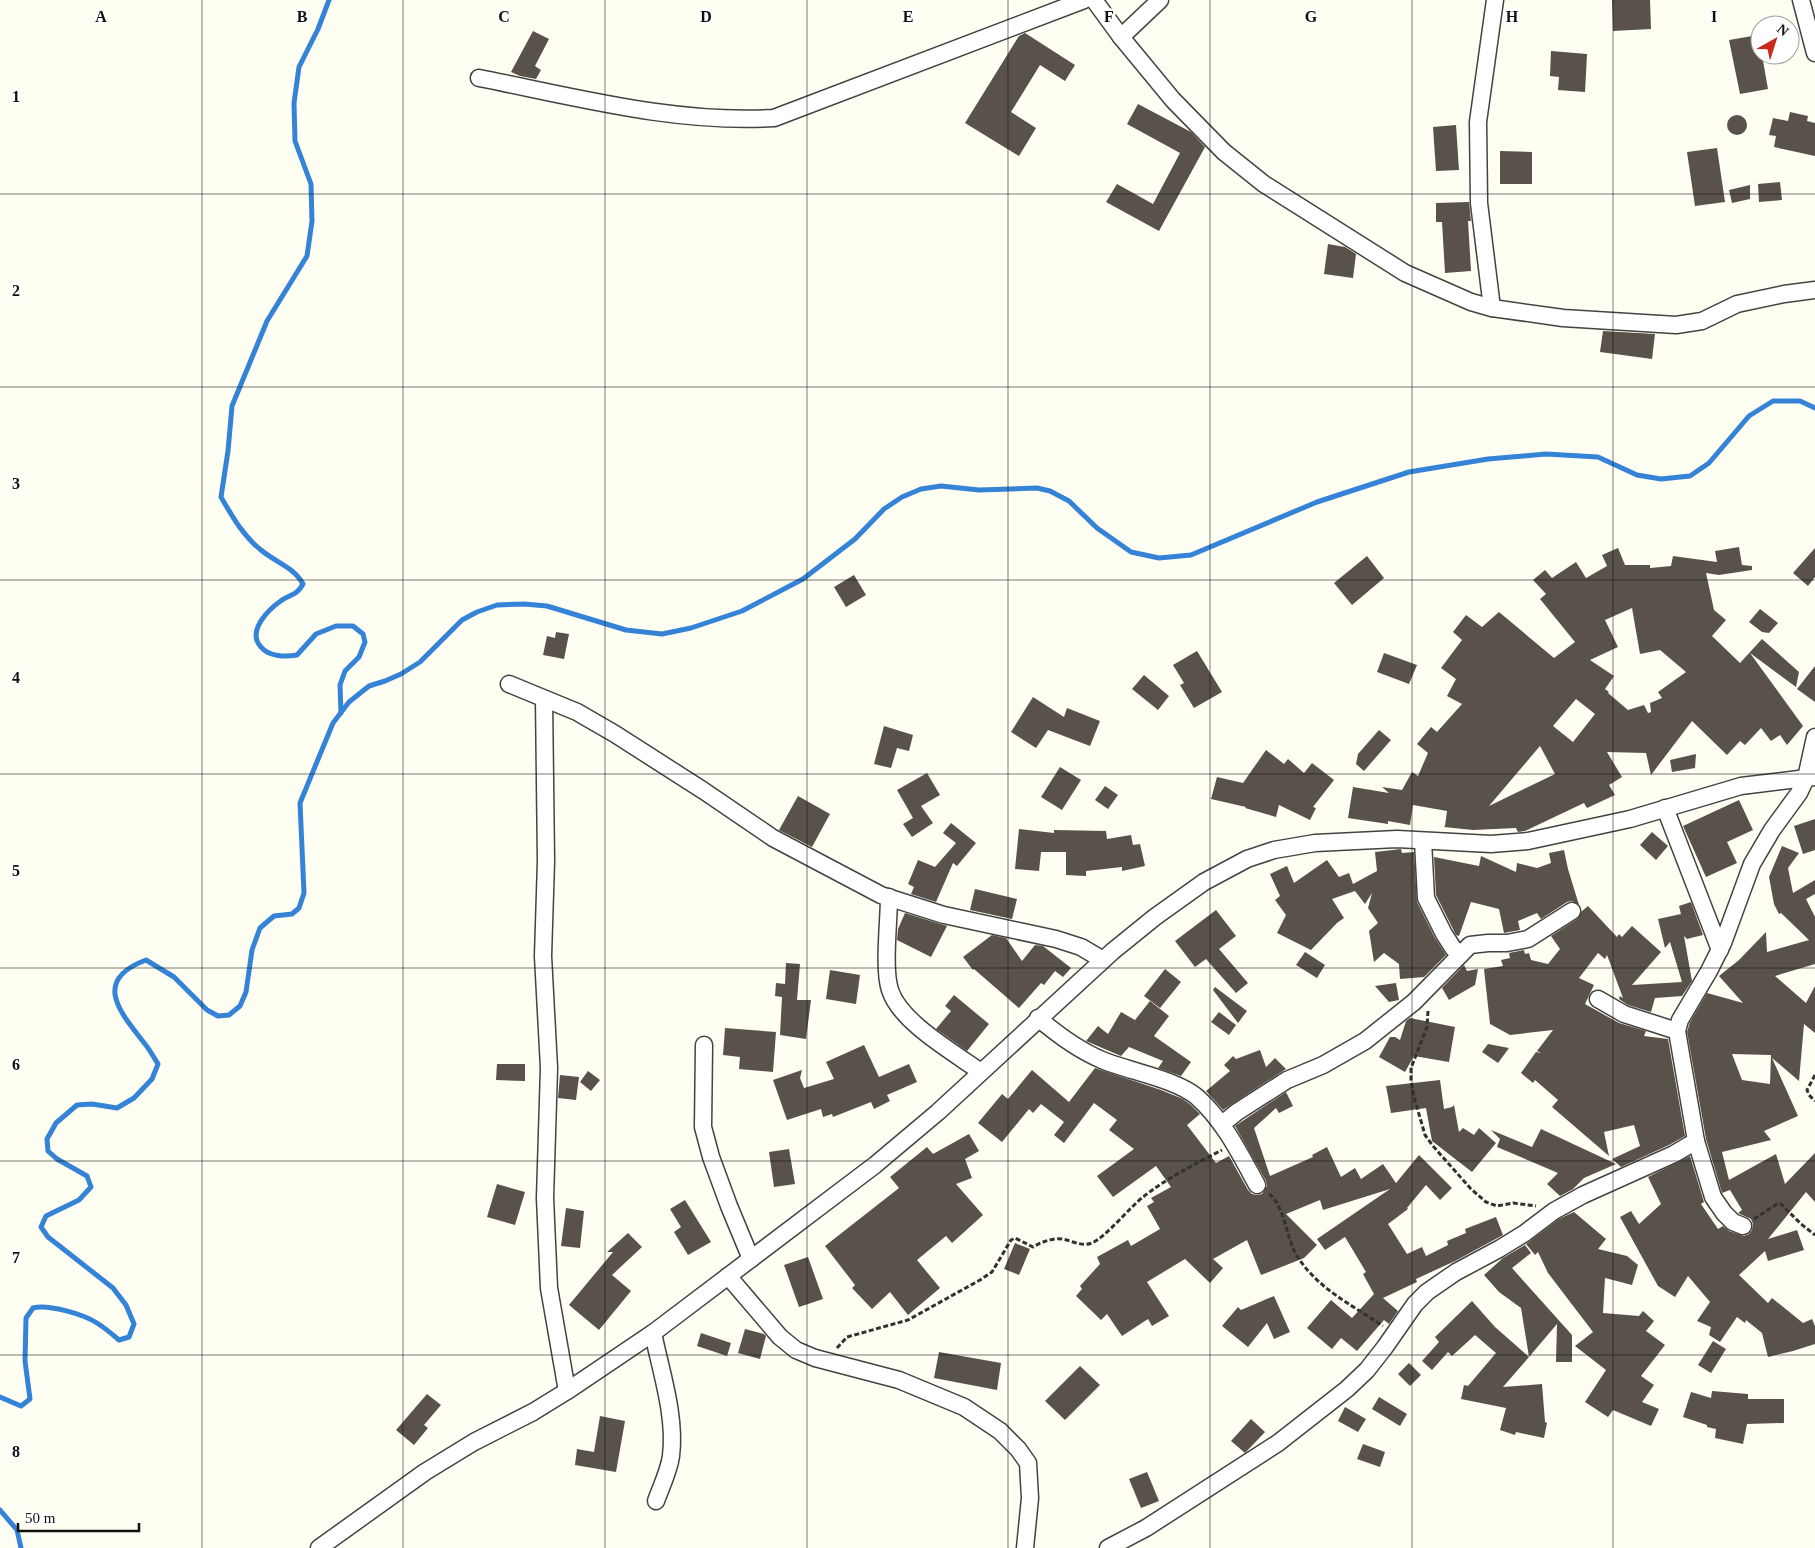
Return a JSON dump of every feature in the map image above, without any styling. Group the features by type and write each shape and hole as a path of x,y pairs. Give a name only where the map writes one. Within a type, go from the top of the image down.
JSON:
{"street":[{"path":"479,78 670,115 751,119 774,118 1084,0"},
{"path":"1094,0 1121,37 1173,100 1224,152 1264,184 1405,273 1470,302 1492,308 1562,318 1676,325 1702,321 1737,304 1784,294 1815,290"},
{"path":"1121,37 1160,0"},
{"path":"1492,308 1479,203 1478,122 1495,0"},
{"path":"1801,0 1815,54"},
{"path":"509,684 577,712 704,791 773,838 890,898 944,915 1056,939 1081,947 1103,960"},
{"path":"544,699 546,861 543,956 549,1068 545,1198 549,1288 567,1391"},
{"path":"1743,1226 1733,1222 1724,1214 1714,1197 1696,1141 1677,1031 1680,1020 1720,950 1752,864 1772,830 1810,778 1815,737"},
{"path":"319,1548 425,1472 474,1442 533,1412 653,1333 875,1165 938,1112 1103,960 1155,917 1197,887 1247,859 1274,850 1316,843 1397,839 1490,844 1528,841 1630,819 1741,786 1810,778"},
{"path":"1664,808 1720,950"},
{"path":"1423,841 1426,898 1444,934 1453,948 1460,954"},
{"path":"890,898 887,962 890,990 898,1008 910,1021 981,1072"},
{"path":"1222,1124 1237,1112 1287,1080 1323,1065 1365,1040 1429,988 1460,954 1470,946 1528,939 1572,911"},
{"path":"1598,999 1624,1014 1677,1031"},
{"path":"1038,1018 1085,1052 1188,1091 1197,1097 1222,1124 1257,1185"},
{"path":"704,1045 703,1127 711,1157 751,1259"},
{"path":"1108,1548 1146,1528 1278,1443 1347,1389 1367,1370 1415,1304 1427,1292 1456,1272 1525,1233 1554,1211 1674,1154 1696,1141"},
{"path":"728,1276 780,1337 796,1350 815,1358 899,1380 964,1407 1000,1431 1018,1449 1028,1463 1030,1498 1025,1548"},
{"path":"653,1333 672,1434 671,1458 656,1501"}],"path":[{"path":"1429,988 1427,1027 1412,1068 1411,1080 1414,1098 1425,1135 1471,1189 1486,1202 1497,1206 1512,1203 1529,1204 1554,1211"},
{"path":"1815,1075 1807,1090 1815,1101"},
{"path":"831,1362 839,1344 847,1337 908,1320 992,1272 1011,1240 1015,1238 1033,1247 1055,1238 1082,1245 1093,1242 1142,1197 1168,1179 1233,1143"},
{"path":"1257,1185 1277,1200 1298,1258 1318,1282 1335,1297 1394,1334"},
{"path":"1743,1226 1777,1204 1781,1204 1800,1224 1815,1235"}],"building":[{"path":"1612,0 1650,0 1651,29 1613,31"},
{"path":"533,31 549,39 535,66 541,70 536,79 511,72"},
{"path":"1025,33 1075,65 1065,81 1040,65 1011,112 1036,128 1019,156 965,123 1019,36"},
{"path":"1750,36 1750,65 1764,65 1768,89 1740,94 1729,40"},
{"path":"1551,51 1587,54 1585,92 1558,90 1559,77 1550,76"},
{"path":"1138,104 1191,132 1205,147 1159,231 1106,202 1117,184 1153,204 1180,153 1127,124"},
{"path":"1790,112 1808,116 1807,121 1815,123 1815,156 1774,147 1776,136 1769,135 1773,118 1788,121"},
{"path":"1737,115 1744,118 1747,125 1744,132 1737,135 1730,132 1727,125 1730,118"},
{"path":"1456,125 1459,170 1436,171 1433,127"},
{"path":"1717,148 1725,202 1695,206 1687,152"},
{"path":"1500,151 1532,152 1532,184 1500,184"},
{"path":"1780,182 1782,200 1759,202 1758,184"},
{"path":"1750,185 1750,199 1732,203 1729,190"},
{"path":"1469,202 1471,221 1468,221 1471,271 1445,273 1442,222 1436,222 1436,203"},
{"path":"1328,244 1345,247 1356,254 1353,278 1324,274"},
{"path":"1603,331 1655,334 1652,359 1600,352"},
{"path":"1739,547 1742,565 1752,566 1752,570 1719,575 1706,573 1714,610 1726,620 1712,636 1740,663 1762,639 1799,672 1796,687 1750,653 1803,726 1787,745 1780,735 1771,741 1761,728 1745,745 1740,741 1727,755 1692,721 1651,775 1646,753 1607,752 1622,777 1609,785 1615,795 1587,808 1584,803 1525,831 1518,832 1516,828 1473,830 1444,827 1447,811 1413,805 1410,825 1388,821 1388,824 1348,818 1353,787 1389,793 1382,787 1402,790 1412,772 1418,776 1428,753 1417,744 1431,727 1437,732 1462,704 1447,696 1456,679 1441,668 1462,640 1453,632 1466,615 1482,627 1499,612 1554,658 1575,642 1540,599 1546,594 1533,580 1545,570 1552,578 1576,562 1586,578 1607,566 1602,555 1618,548 1625,565 1650,565 1650,568 1671,566 1673,556 1717,562 1715,551","holes":["1632,608 1640,654 1660,650 1686,672 1658,692 1662,698 1650,703 1651,712 1648,713 1644,705 1628,710 1608,693 1605,689 1614,676 1590,660 1618,647 1605,620","1576,699 1595,714 1573,742 1553,726","1540,746 1555,774 1489,806"]},
{"path":"1815,548 1815,577 1808,586 1793,573"},
{"path":"1367,556 1384,578 1352,605 1334,583"},
{"path":"854,575 866,595 846,607 834,587"},
{"path":"1760,609 1778,623 1769,633 1762,632 1749,622"},
{"path":"556,632 569,634 564,659 543,655 547,636 555,638"},
{"path":"1197,651 1222,692 1194,708 1180,685 1184,683 1173,665"},
{"path":"1384,653 1417,665 1409,684 1377,672"},
{"path":"1815,666 1815,702 1797,689"},
{"path":"1144,675 1169,696 1158,710 1132,689"},
{"path":"1033,697 1064,717 1067,708 1100,721 1090,746 1048,730 1036,748 1011,732"},
{"path":"884,726 913,735 909,751 897,748 891,768 874,764"},
{"path":"1379,730 1391,740 1364,771 1356,764 1358,754"},
{"path":"1266,750 1284,764 1288,759 1304,773 1312,763 1334,780 1313,807 1316,808 1310,820 1279,805 1276,817 1246,807 1211,799 1217,777 1243,783"},
{"path":"1696,754 1695,768 1672,772 1670,760"},
{"path":"1060,767 1081,780 1062,810 1041,797"},
{"path":"927,773 940,795 921,806 933,823 912,837 903,824 913,818 897,790"},
{"path":"1105,786 1118,795 1108,809 1095,800"},
{"path":"798,796 830,814 812,847 779,830"},
{"path":"1739,800 1753,830 1727,842 1737,863 1706,877 1683,826"},
{"path":"1815,819 1815,850 1803,854 1794,826"},
{"path":"951,823 976,843 957,866 953,863 936,902 911,894 914,887 908,884 918,860 935,867 956,843 943,833"},
{"path":"1019,829 1054,833 1054,830 1106,831 1107,839 1131,835 1133,845 1140,844 1145,866 1122,871 1122,867 1086,871 1086,876 1066,875 1066,852 1041,852 1039,871 1015,869"},
{"path":"1652,832 1668,846 1656,860 1640,845"},
{"path":"1782,846 1799,853 1788,868 1793,893 1815,880 1815,894 1806,899 1815,917 1815,964 1775,976 1806,1003 1815,986 1815,1033 1804,1024 1799,1081 1772,1058 1798,1116 1764,1131 1771,1140 1722,1152 1729,1180 1776,1154 1785,1184 1815,1153 1815,1202 1806,1192 1768,1239 1797,1230 1804,1250 1768,1261 1765,1251 1739,1275 1768,1303 1772,1298 1803,1323 1812,1319 1815,1326 1815,1344 1768,1357 1762,1333 1746,1320 1745,1323 1737,1317 1720,1342 1709,1335 1711,1327 1697,1321 1710,1302 1688,1276 1675,1297 1658,1286 1620,1217 1631,1211 1639,1224 1661,1204 1648,1177 1690,1156 1704,1202 1701,1204 1718,1229 1723,1226 1729,1231 1744,1236 1752,1230 1753,1224 1751,1219 1738,1213 1742,1210 1730,1190 1722,1193 1706,1139 1687,1032 1690,1022 1707,993 1743,1003 1719,976 1739,960 1766,932 1767,952 1809,940 1781,913 1779,914 1774,904 1769,877","holes":["1732,1054 1771,1055 1770,1084 1742,1080"]},
{"path":"1401,849 1402,853 1414,852 1417,902 1446,955 1424,977 1400,979 1399,964 1384,953 1374,962 1369,931 1378,923 1368,908 1372,893 1365,904 1355,891 1332,899 1344,918 1311,950 1277,933 1286,915 1275,900 1280,896 1270,874 1287,866 1294,883 1327,860 1339,877 1349,873 1353,884 1377,871 1375,852"},
{"path":"1564,850 1579,905 1572,901 1567,902 1541,919 1537,913 1518,921 1520,930 1504,933 1499,909 1471,902 1459,936 1456,935 1436,895 1434,857 1479,866 1481,856 1516,872 1517,863 1537,868 1551,863 1549,853"},
{"path":"975,889 1017,899 1012,919 970,910"},
{"path":"1691,902 1703,935 1687,939 1684,936 1692,981 1682,996 1655,998 1651,1012 1628,1005 1619,999 1620,996 1623,998 1607,955 1605,959 1598,953 1579,978 1594,985 1585,1004 1619,1023 1646,1031 1644,1036 1668,1039 1685,1136 1621,1167 1612,1159 1640,1146 1634,1125 1604,1132 1609,1156 1552,1107 1558,1100 1535,1080 1533,1083 1521,1073 1536,1052 1541,1053 1537,1051 1553,1030 1510,1035 1490,1024 1484,969 1503,966 1501,960 1510,958 1509,953 1524,950 1525,954 1529,953 1531,960 1548,964 1560,949 1551,936 1577,919 1588,906 1617,937 1619,934 1622,937 1632,926 1661,952 1632,985 1682,982 1670,942 1665,948 1658,919 1681,914 1679,906"},
{"path":"1216,910 1236,936 1219,949 1248,983 1236,993 1206,959 1195,967 1175,941"},
{"path":"905,913 947,926 931,957 897,940 898,929"},
{"path":"992,935 1006,938 1022,961 1035,945 1043,946 1071,968 1063,977 1055,971 1044,985 1041,983 1019,1008 973,970 963,957"},
{"path":"1305,952 1325,965 1317,978 1296,965"},
{"path":"786,963 800,964 797,1000 811,1000 806,1039 780,1035 782,997 775,996 776,983 785,984"},
{"path":"1464,965 1467,971 1478,969 1475,985 1449,1000 1442,988"},
{"path":"1165,969 1181,982 1160,1008 1144,996"},
{"path":"830,970 860,975 856,1004 826,999"},
{"path":"1396,983 1399,1000 1389,1002 1375,986"},
{"path":"1215,987 1247,1011 1238,1023 1213,990"},
{"path":"954,995 989,1024 967,1051 936,1029 951,1011 945,1006"},
{"path":"1150,1001 1169,1016 1154,1036 1191,1062 1181,1076 1158,1068 1163,1061 1129,1047 1121,1056 1086,1041 1098,1026 1108,1034 1121,1012 1135,1020"},
{"path":"1219,1012 1236,1025 1229,1035 1211,1022"},
{"path":"1410,1018 1455,1027 1449,1062 1414,1056 1405,1072 1379,1057 1390,1037 1400,1040 1406,1021"},
{"path":"725,1028 776,1032 773,1072 739,1069 740,1057 723,1055"},
{"path":"1488,1044 1509,1048 1498,1063 1482,1052"},
{"path":"864,1045 879,1077 909,1064 917,1082 887,1095 890,1101 874,1109 871,1102 833,1117 832,1114 823,1117 821,1109 787,1120 773,1080 802,1070 800,1078 804,1088 834,1079 826,1062"},
{"path":"1260,1050 1266,1067 1275,1058 1286,1069 1223,1110 1206,1091 1230,1071 1224,1065 1233,1056 1236,1059"},
{"path":"497,1064 525,1064 525,1081 496,1080"},
{"path":"1095,1068 1161,1090 1183,1099 1191,1105 1200,1114 1187,1125 1216,1163 1229,1156 1252,1194 1262,1194 1267,1186 1266,1181 1235,1126 1286,1092 1293,1106 1279,1113 1276,1108 1254,1128 1270,1176 1313,1157 1312,1155 1327,1147 1341,1177 1355,1168 1361,1179 1383,1164 1396,1183 1419,1155 1452,1188 1440,1200 1426,1185 1408,1209 1388,1224 1407,1254 1422,1247 1426,1256 1448,1245 1447,1241 1466,1233 1465,1229 1496,1217 1503,1235 1455,1261 1416,1279 1417,1282 1383,1298 1398,1311 1389,1324 1384,1320 1357,1351 1341,1338 1332,1349 1307,1328 1331,1300 1352,1318 1374,1294 1363,1274 1366,1272 1345,1237 1325,1250 1317,1239 1390,1189 1323,1210 1320,1200 1286,1214 1317,1245 1304,1258 1261,1275 1247,1240 1213,1259 1223,1268 1210,1283 1185,1259 1147,1282 1169,1316 1152,1326 1148,1319 1122,1336 1107,1314 1101,1320 1076,1296 1082,1289 1080,1286 1100,1264 1097,1257 1128,1240 1131,1246 1160,1229 1147,1206 1154,1202 1151,1198 1171,1187 1156,1166 1113,1197 1097,1176 1134,1149 1109,1130 1117,1120 1094,1103 1064,1143 1054,1135 1064,1122 1041,1104 1033,1113 1029,1109 1002,1142 978,1123 1002,1094 1008,1099 1032,1070 1069,1102"},
{"path":"588,1071 600,1080 591,1091 580,1082"},
{"path":"560,1075 579,1077 576,1100 558,1098"},
{"path":"1440,1080 1444,1109 1454,1105 1459,1132 1463,1128 1474,1135 1479,1128 1496,1143 1472,1172 1432,1141 1426,1108 1391,1113 1386,1086"},
{"path":"1541,1129 1616,1164 1584,1178 1573,1189 1560,1196 1547,1184 1558,1173 1497,1147 1500,1139 1491,1130 1532,1147"},
{"path":"969,1134 979,1151 965,1159 972,1178 956,1184 983,1215 952,1243 946,1236 917,1260 940,1288 908,1315 890,1292 872,1309 852,1288 855,1285 825,1246 899,1188 890,1177 927,1147 933,1154"},
{"path":"789,1149 795,1184 774,1187 769,1152"},
{"path":"497,1184 525,1192 515,1225 487,1217"},
{"path":"685,1200 711,1242 688,1255 674,1232 681,1227 670,1209"},
{"path":"566,1208 584,1211 580,1248 561,1246"},
{"path":"1574,1212 1606,1239 1598,1249 1627,1256 1638,1265 1632,1285 1605,1278 1603,1313 1639,1316 1643,1311 1654,1321 1646,1331 1665,1345 1641,1376 1654,1385 1642,1402 1659,1409 1651,1426 1613,1410 1608,1417 1585,1402 1606,1370 1575,1346 1593,1332 1548,1273 1538,1252 1535,1255 1526,1244 1559,1219"},
{"path":"628,1233 642,1247 612,1275 631,1291 599,1330 569,1305 613,1252 607,1252"},
{"path":"1015,1243 1030,1249 1019,1275 1004,1269"},
{"path":"1525,1245 1531,1253 1512,1268 1572,1335 1572,1362 1556,1362 1557,1324 1529,1357 1521,1308 1499,1292 1484,1275 1503,1258"},
{"path":"808,1257 823,1299 799,1307 784,1265"},
{"path":"1274,1296 1290,1332 1274,1339 1267,1323 1248,1347 1222,1326 1238,1307 1241,1310"},
{"path":"1472,1301 1495,1327 1529,1357 1503,1387 1542,1384 1545,1422 1547,1423 1544,1438 1516,1432 1515,1435 1500,1430 1506,1408 1461,1399 1464,1385 1468,1386 1496,1353 1475,1335 1452,1356 1448,1352 1432,1370 1422,1361 1439,1342 1435,1337"},
{"path":"745,1329 766,1336 760,1359 738,1353"},
{"path":"701,1333 731,1343 727,1356 697,1346"},
{"path":"1713,1341 1726,1349 1711,1373 1698,1365"},
{"path":"939,1352 1001,1363 997,1390 934,1378"},
{"path":"1409,1363 1421,1375 1410,1386 1398,1374"},
{"path":"1080,1366 1100,1385 1065,1420 1045,1401"},
{"path":"1712,1391 1748,1394 1748,1399 1784,1399 1784,1423 1747,1424 1743,1444 1715,1438 1716,1429 1683,1417 1691,1392 1711,1398"},
{"path":"427,1394 441,1405 424,1425 428,1428 414,1445 396,1430"},
{"path":"1379,1397 1407,1414 1400,1426 1372,1409"},
{"path":"1345,1407 1366,1419 1358,1432 1338,1421"},
{"path":"600,1416 625,1421 616,1472 575,1465 577,1449 594,1452"},
{"path":"1251,1419 1265,1432 1245,1453 1231,1441"},
{"path":"1363,1444 1385,1452 1380,1467 1357,1459"},
{"path":"1147,1472 1159,1501 1141,1508 1129,1479"}],"waterway":[{"path":"329,0 318,29 299,67 294,103 295,141 311,184 312,221 307,256 267,321 232,406 221,497 238,525 249,538 266,554 295,573 303,584 296,592 277,604 261,621 256,634 257,641 264,650 278,656 297,655 316,634 336,626 353,626 363,634 365,642 359,657 345,671 340,685 341,713"},
{"path":"0,1397 21,1406 30,1399 25,1361 26,1318 33,1308 47,1307 83,1316 100,1325 119,1340 129,1337 134,1324 126,1305 113,1288 48,1237 41,1227 46,1216 79,1200 91,1187 87,1176 57,1159 48,1151 47,1139 56,1123 77,1105 92,1104 117,1108 134,1098 152,1079 158,1064 120,1010 115,988 119,978 129,968 146,960 174,977 207,1010 218,1016 229,1015 240,1006 246,992 252,950 260,928 274,916 292,914 299,908 304,893 300,803 333,723 349,702 369,686 401,674 420,662 462,620 497,605 524,604 547,606 626,630 662,634 691,628 742,611 803,579 855,539 884,509 902,497 921,489 941,486 979,490 1037,488 1050,491 1069,501 1097,528 1131,552 1159,558 1191,555 1317,502 1409,472 1488,459 1546,454 1598,457 1637,475 1661,479 1690,476 1709,463 1749,416 1773,401 1800,401 1815,408"},
{"path":"0,1510 17,1530 21,1548"}]}
